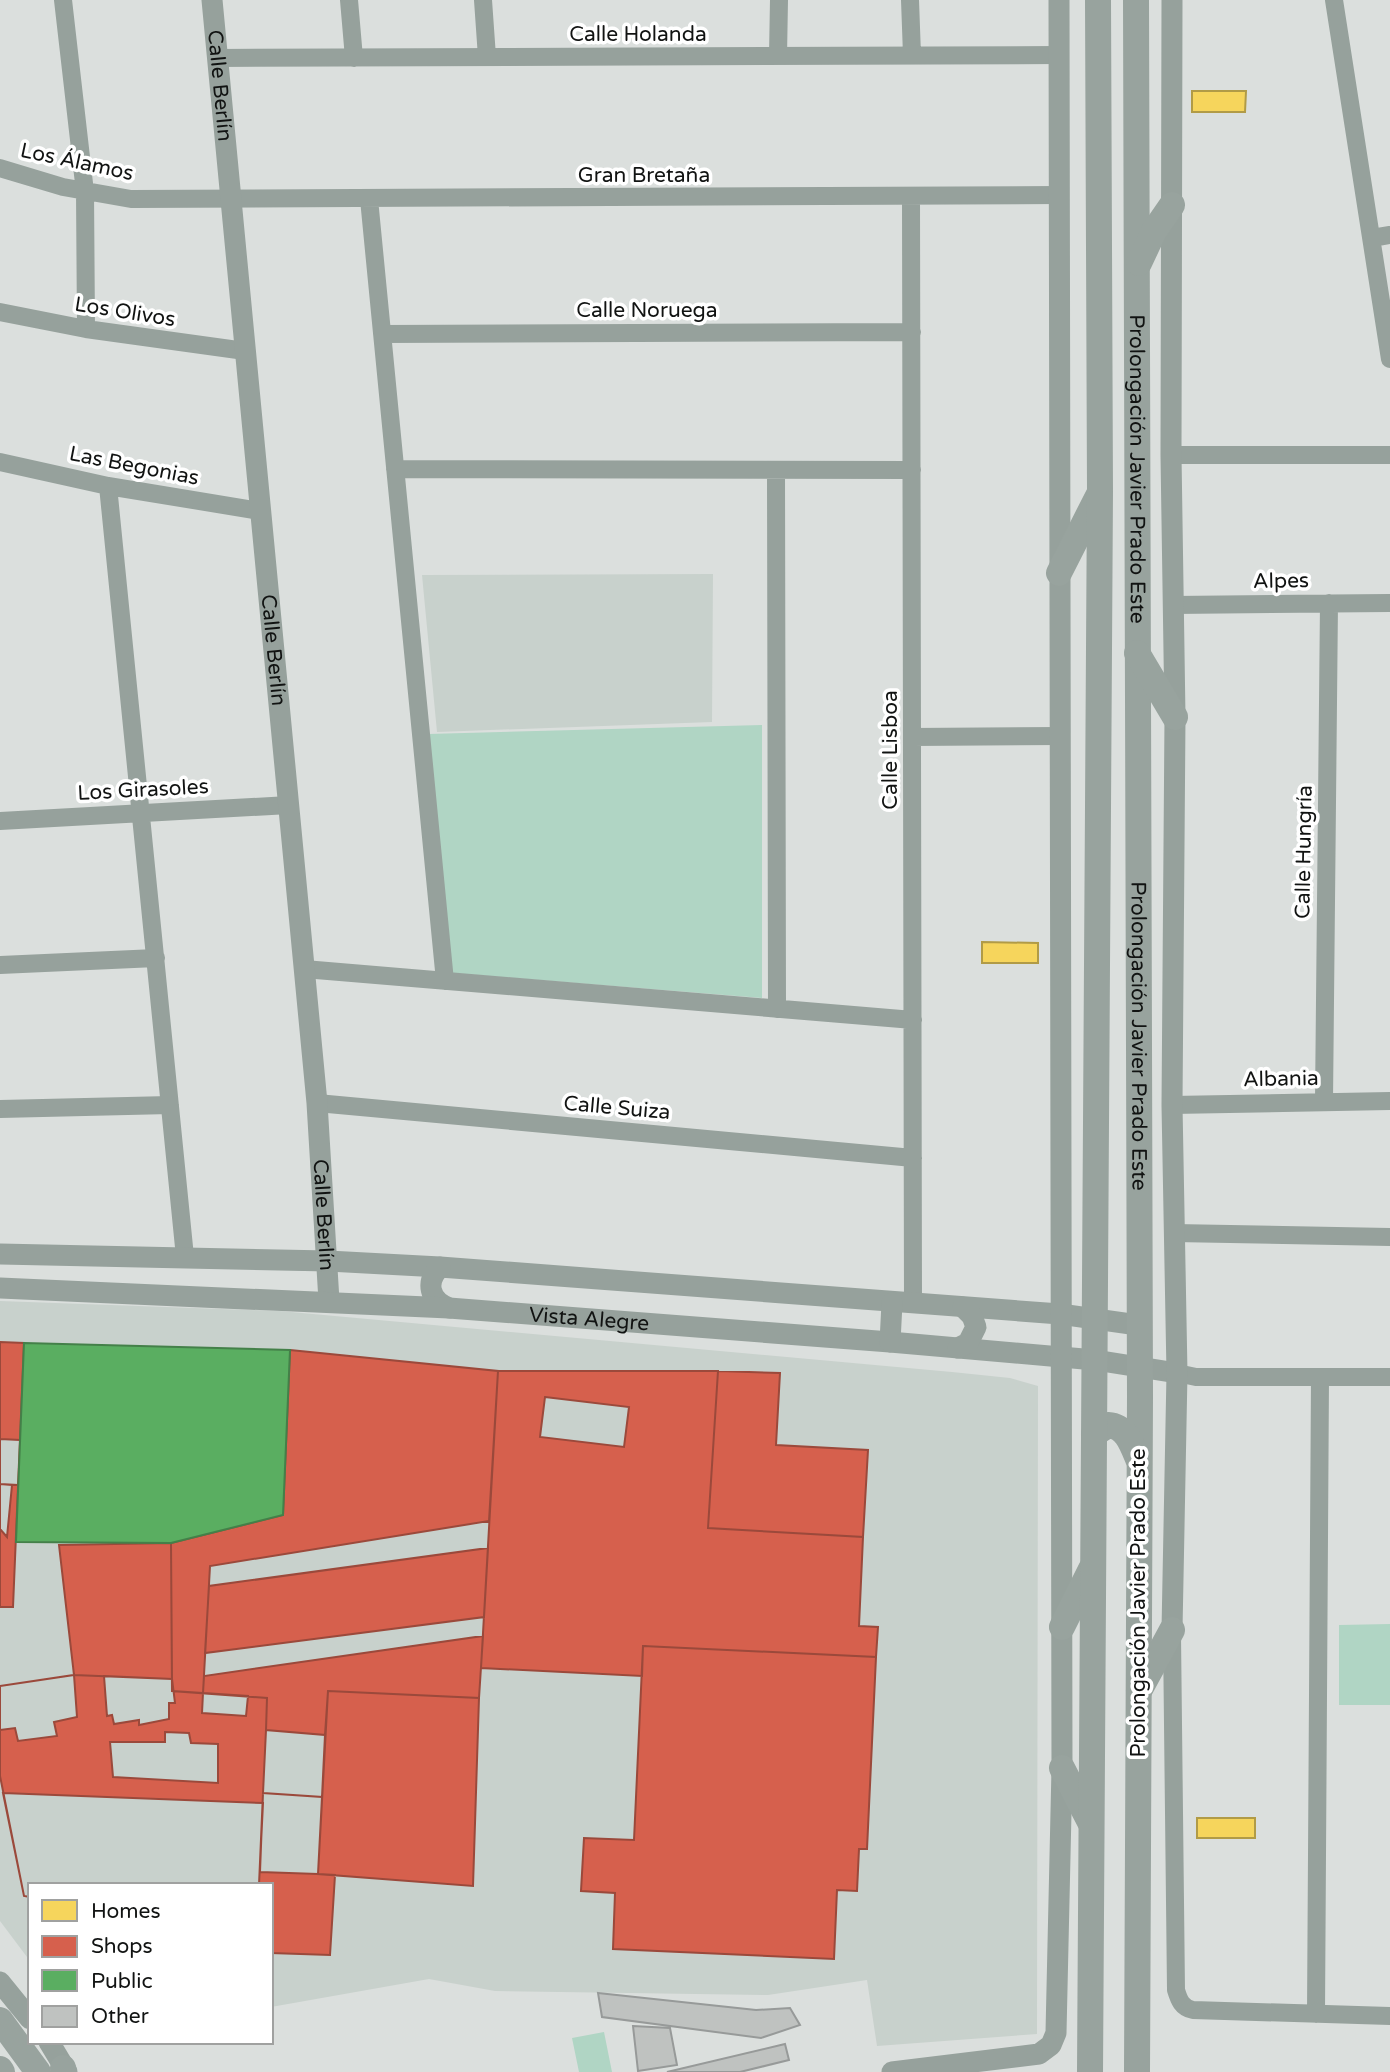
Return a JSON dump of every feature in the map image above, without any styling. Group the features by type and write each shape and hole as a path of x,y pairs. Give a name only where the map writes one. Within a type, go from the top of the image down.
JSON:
{"main road":[{"name":"Prolongación Javier Prado Este","path":"1090,2072 1100,491 1098,0"},
{"name":"Prolongación Javier Prado Este","path":"1136,0 1139,1460 1136,1696 1137,2072"},
{"path":"1135,274 1154,230 1172,205"},
{"path":"1059,573 1100,491"},
{"path":"1136,652 1175,717"},
{"path":"1094,1434 1108,1425 1120,1428 1131,1441 1139,1460"},
{"path":"1062,1627 1094,1564"},
{"path":"1136,1696 1172,1630"},
{"path":"1062,1768 1093,1827"},
{"path":"0,2020 58,2071"}],"street":[{"path":"63,0 85,192 86,329"},
{"name":"Calle Berlín","path":"212,0 317,1103 329,1301"},
{"path":"349,0 354,58"},
{"path":"482,0 487,57"},
{"path":"778,56 779,0"},
{"path":"910,0 912,55"},
{"path":"892,2072 1039,2054 1051,2045 1056,2033 1062,1768 1059,0"},
{"name":"Prolongación Javier Prado Este","path":"1172,0 1171,455 1175,717 1172,1105 1177,1373 1172,1630 1176,1990 1186,2008 1194,2010 1316,2014"},
{"path":"1334,0 1381,236 1390,359"},
{"name":"Calle Holanda","path":"217,58 1059,55"},
{"name":"Los Álamos","path":"0,168 85,192 131,199 229,200"},
{"name":"Gran Bretaña","path":"229,200 1059,195"},
{"name":"Calle Lisboa","path":"911,196 913,1304"},
{"path":"369,199 445,981"},
{"name":"Los Olivos","path":"0,312 86,329 245,351"},
{"name":"Calle Noruega","path":"382,334 912,332"},
{"path":"1171,455 1390,455"},
{"name":"Las Begonias","path":"0,462 108,486 261,512"},
{"path":"395,469 912,470"},
{"path":"776,470 777,1009"},
{"path":"108,486 186,1257"},
{"name":"Calle Hungría","path":"1324,1101 1329,603"},
{"name":"Alpes","path":"1172,605 1390,603"},
{"path":"912,737 1060,736"},
{"name":"Los Girasoles","path":"0,821 289,805"},
{"path":"0,965 156,958"},
{"path":"304,969 913,1020"},
{"name":"Albania","path":"1172,1105 1390,1101"},
{"name":"Calle Suiza","path":"317,1103 913,1158"},
{"path":"0,1109 170,1105"},
{"path":"1174,1233 1390,1237"},
{"name":"Vista Alegre","path":"0,1254 328,1261 440,1267 1060,1314 1138,1325"},
{"path":"440,1267 434,1273 430,1290 434,1298 449,1308"},
{"name":"Vista Alegre","path":"0,1288 449,1308 1094,1360 1177,1373"},
{"path":"890,1342 892,1303"},
{"path":"958,1348 968,1343 976,1328 972,1316 963,1307"},
{"path":"1177,1373 1196,1377 1390,1377"},
{"path":"1320,1378 1316,2014 1390,2016"},
{"path":"0,1982 28,2017"},
{"path":"50,2044 58,2071"}],"shaded area":[{"path":"713,574 712,722 437,732 422,575"},
{"path":"0,1301 280,1311 952,1372 1010,1378 1038,1386 1037,2034 877,2046 867,1980 768,1995 495,1991 429,1979 273,2007 273,1883 28,1883 28,1958 0,1921"}],"green space":[{"path":"762,725 762,998 452,973 428,734"},
{"path":"1390,1624 1390,1705 1339,1705 1339,1625"},
{"path":"604,2032 612,2072 579,2072 572,2038"}],"building: Homes":[{"path":"1192,91 1246,91 1245,112 1192,112"},
{"path":"982,942 1038,943 1038,963 982,963"},
{"path":"1197,1818 1255,1818 1255,1838 1197,1838"}],"building: Shops":[{"path":"0,1342 24,1343 13,1607 0,1607"},
{"path":"290,1350 498,1371 489,1521 210,1566 203,1693 172,1691 171,1543 283,1515"},
{"path":"498,1371 718,1371 708,1528 863,1537 859,1626 878,1627 876,1657 643,1646 642,1676 481,1668"},
{"path":"718,1371 780,1373 776,1445 868,1450 863,1537 708,1528"},
{"path":"545,1397 629,1407 624,1447 540,1437"},
{"path":"0,1439 20,1440 18,1485 0,1484"},
{"path":"29,1480 35,1480 37,1517 48,1531 26,1530"},
{"path":"0,1484 12,1485 7,1537 0,1529"},
{"path":"171,1543 172,1679 74,1675 59,1545"},
{"path":"488,1548 484,1617 205,1653 209,1586"},
{"path":"483,1636 479,1698 328,1691 325,1735 266,1730 267,1698 203,1693 204,1676"},
{"path":"643,1646 876,1657 867,1849 859,1849 857,1891 837,1890 834,1959 613,1949 615,1893 581,1891 584,1838 634,1840"},
{"path":"74,1675 172,1679 172,1691 267,1698 266,1730 325,1735 322,1797 263,1793 259,1883 28,1883 28,1897 24,1896 0,1776 0,1686","holes":["165,1732 189,1733 191,1743 218,1744 218,1783 113,1777 110,1742 165,1742"]},
{"path":"74,1675 77,1717 54,1722 57,1736 18,1741 15,1728 0,1730 0,1686"},
{"path":"104,1676 172,1679 175,1703 169,1703 169,1719 139,1725 139,1720 114,1724 112,1715 107,1716"},
{"path":"328,1691 479,1698 473,1886 318,1874"},
{"path":"203,1693 248,1696 246,1716 202,1713"},
{"path":"266,1730 325,1735 322,1797 263,1793"},
{"path":"3,1793 263,1803 259,1883 28,1883 28,1897 24,1896"},
{"path":"263,1793 322,1797 318,1874 335,1875 330,1955 273,1953 273,1883 259,1883"},
{"path":"263,1793 322,1797 318,1874 260,1872"}],"building: Public":[{"path":"24,1343 290,1350 283,1515 171,1543 16,1542"}],"building: Other":[{"path":"598,1993 756,2010 790,2008 800,2025 761,2038 602,2017"},
{"path":"633,2026 670,2028 677,2065 638,2071"},
{"path":"785,2044 789,2060 740,2072 667,2072"}]}
